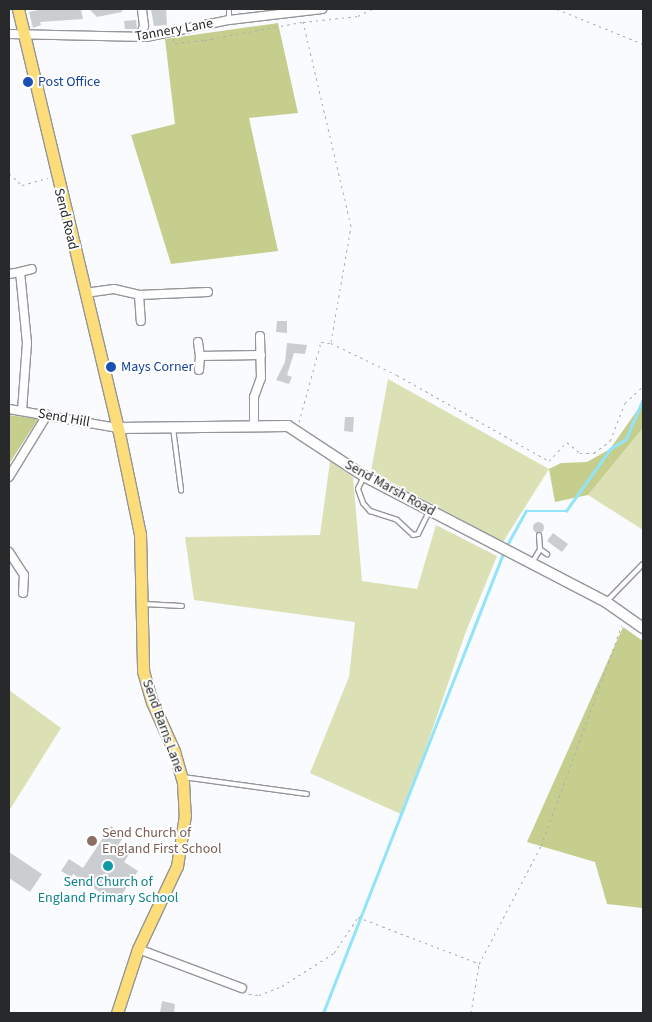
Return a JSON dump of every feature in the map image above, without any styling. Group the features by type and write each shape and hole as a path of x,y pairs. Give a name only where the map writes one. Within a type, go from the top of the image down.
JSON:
{"main road":[{"name":"Send Road","path":"18,9 26,36 56,176 118,428"},
{"name":"Send Marsh Road","path":"118,428 288,426 297,430 364,476 606,602 643,628"},
{"name":"Send Barns Lane","path":"117,1013 138,949 177,866 185,814 181,777 174,751 152,702 143,671 140,534 118,428"}],"street":[{"path":"140,37 144,26 142,9"},
{"name":"Tannery Lane","path":"9,34 26,36 140,37 171,33 229,20 322,9"},
{"path":"9,274 32,269"},
{"path":"20,272 27,343 22,410"},
{"path":"85,294 114,289 139,296 208,292"},
{"path":"139,296 141,321"},
{"path":"254,426 254,397 261,378 260,336"},
{"path":"198,342 199,370"},
{"path":"200,356 261,355"},
{"path":"261,378 270,382"},
{"name":"Send Hill","path":"9,409 118,428"},
{"path":"9,477 47,415"},
{"path":"9,552 24,575 23,593"},
{"path":"138,949 243,991"}],"lane":[{"path":"229,9 229,20"},
{"path":"173,427 181,490"},
{"path":"364,476 358,489 363,503 370,511 397,520 413,535 418,534 429,510"},
{"path":"532,563 540,549 539,535"},
{"path":"540,549 547,554"},
{"path":"606,602 643,564"},
{"path":"142,604 182,606"},
{"path":"181,777 307,794"}],"path":[{"path":"171,33 175,43 303,22 358,16 372,9"},
{"path":"557,9 643,44"},
{"path":"303,22 351,226 331,343"},
{"path":"9,173 22,185 56,176"},
{"path":"297,430 321,342 331,343 397,375 549,461 567,442 580,453 594,453 610,441 625,403 643,386"},
{"path":"471,1013 479,964 541,846 625,615"},
{"path":"243,991 259,995 282,986 334,953 358,917 479,964"}],"green space":[{"path":"278,23 298,113 249,118 278,251 171,264 131,135 175,124 165,39"},
{"path":"388,379 549,469 503,542 371,471"},
{"path":"643,402 643,428 588,495 555,502 549,469 561,463 587,462 610,449"},
{"path":"9,415 38,419 9,464"},
{"path":"643,428 643,530 588,495"},
{"path":"330,461 353,477 362,581 417,589 436,525 497,556 465,634 403,815 310,773 349,677 355,622 194,600 185,537 320,535"},
{"path":"623,627 643,641 643,908 607,904 595,862 527,842"},
{"path":"9,690 61,728 9,811"}],"building":[{"path":"43,9 81,9 83,19 40,22 41,25 33,28 29,12"},
{"path":"89,9 122,9 122,12 97,17"},
{"path":"151,9 166,9 167,25 154,26"},
{"path":"136,20 137,29 125,29 124,21"},
{"path":"277,321 287,321 287,333 276,332"},
{"path":"287,343 307,345 305,354 294,353 287,375 292,377 289,384 276,380 285,362"},
{"path":"345,417 354,417 353,432 344,431"},
{"path":"538,521 544,527 538,533 532,527"},
{"path":"553,533 568,544 562,552 547,541"},
{"name":"Send Church of England Primary School","path":"111,826 125,835 118,845 130,853 124,862 138,871 116,903 73,874 71,877 61,871 69,859 83,868"},
{"path":"9,852 42,874 30,892 9,878"},
{"path":"162,1001 175,1004 174,1013 160,1013"}],"waterway":[{"path":"507,545 526,511 566,511 610,449 626,439 643,399"},
{"path":"323,1013 503,554"}],"place":[{"name":"Post Office","path":"28,82"},
{"name":"Mays Corner","path":"111,367"},
{"name":"Send Church of England First School","path":"92,841"},
{"name":"Send Church of England Primary School","path":"108,866"}]}
